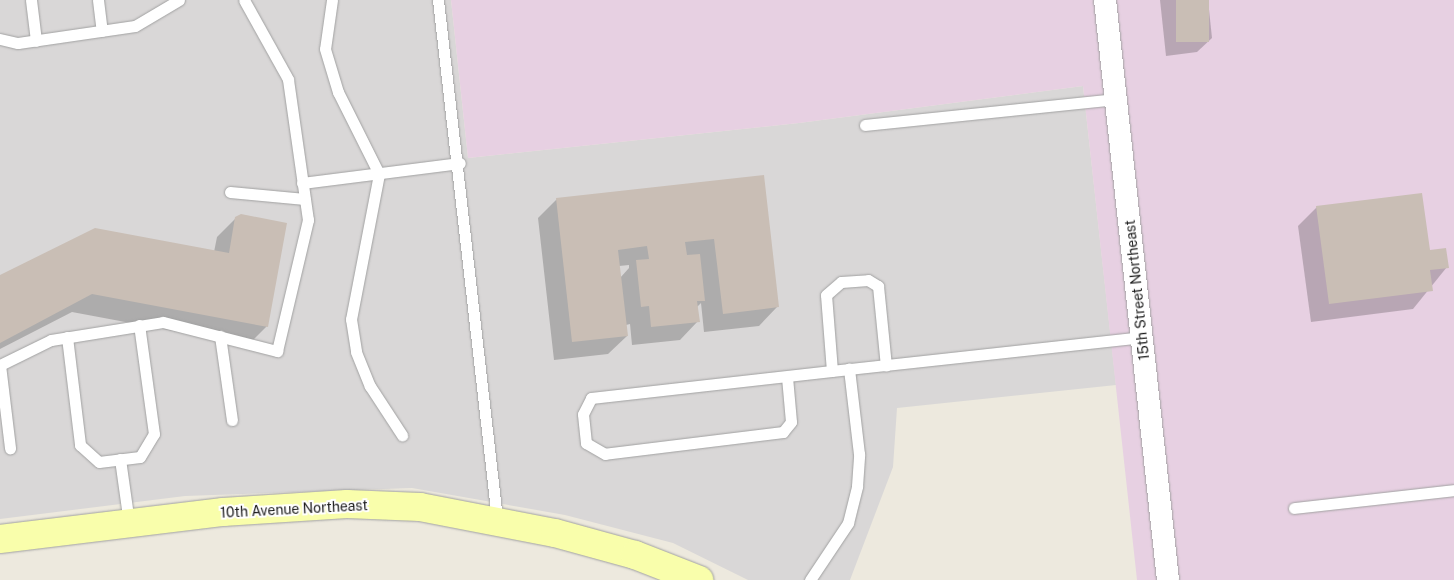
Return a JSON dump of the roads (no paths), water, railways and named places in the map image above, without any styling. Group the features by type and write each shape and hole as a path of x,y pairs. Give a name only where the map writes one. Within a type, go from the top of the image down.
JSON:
{"street":[{"name":"15th Street Northeast","path":"1105,0 1168,580"},
{"name":"10th Avenue Northeast","path":"0,539 129,522 347,504 420,507 498,519 636,555 698,580"}],"lane":[{"path":"31,0 36,40"},
{"path":"98,0 102,30"},
{"path":"10,448 0,365 50,340 163,322 277,350 308,220 288,79 244,0"},
{"path":"332,0 325,49 338,92 379,174 351,319 356,352 370,386 402,436"},
{"path":"438,0 460,163 498,519"},
{"path":"0,39 36,40 135,26 176,1"},
{"path":"865,125 1116,99"},
{"path":"302,183 460,163"},
{"path":"230,192 304,199"},
{"path":"832,371 826,295 841,282 868,280 878,286 886,366"},
{"path":"67,337 80,445 99,462 140,457 154,434 139,325"},
{"path":"220,336 232,420"},
{"path":"787,377 791,422 783,432 604,454 586,443 583,414 591,398 1142,337"},
{"path":"810,580 848,523 857,486 859,454 849,369"},
{"path":"120,459 129,522"},
{"path":"1294,508 1454,490"}]}
